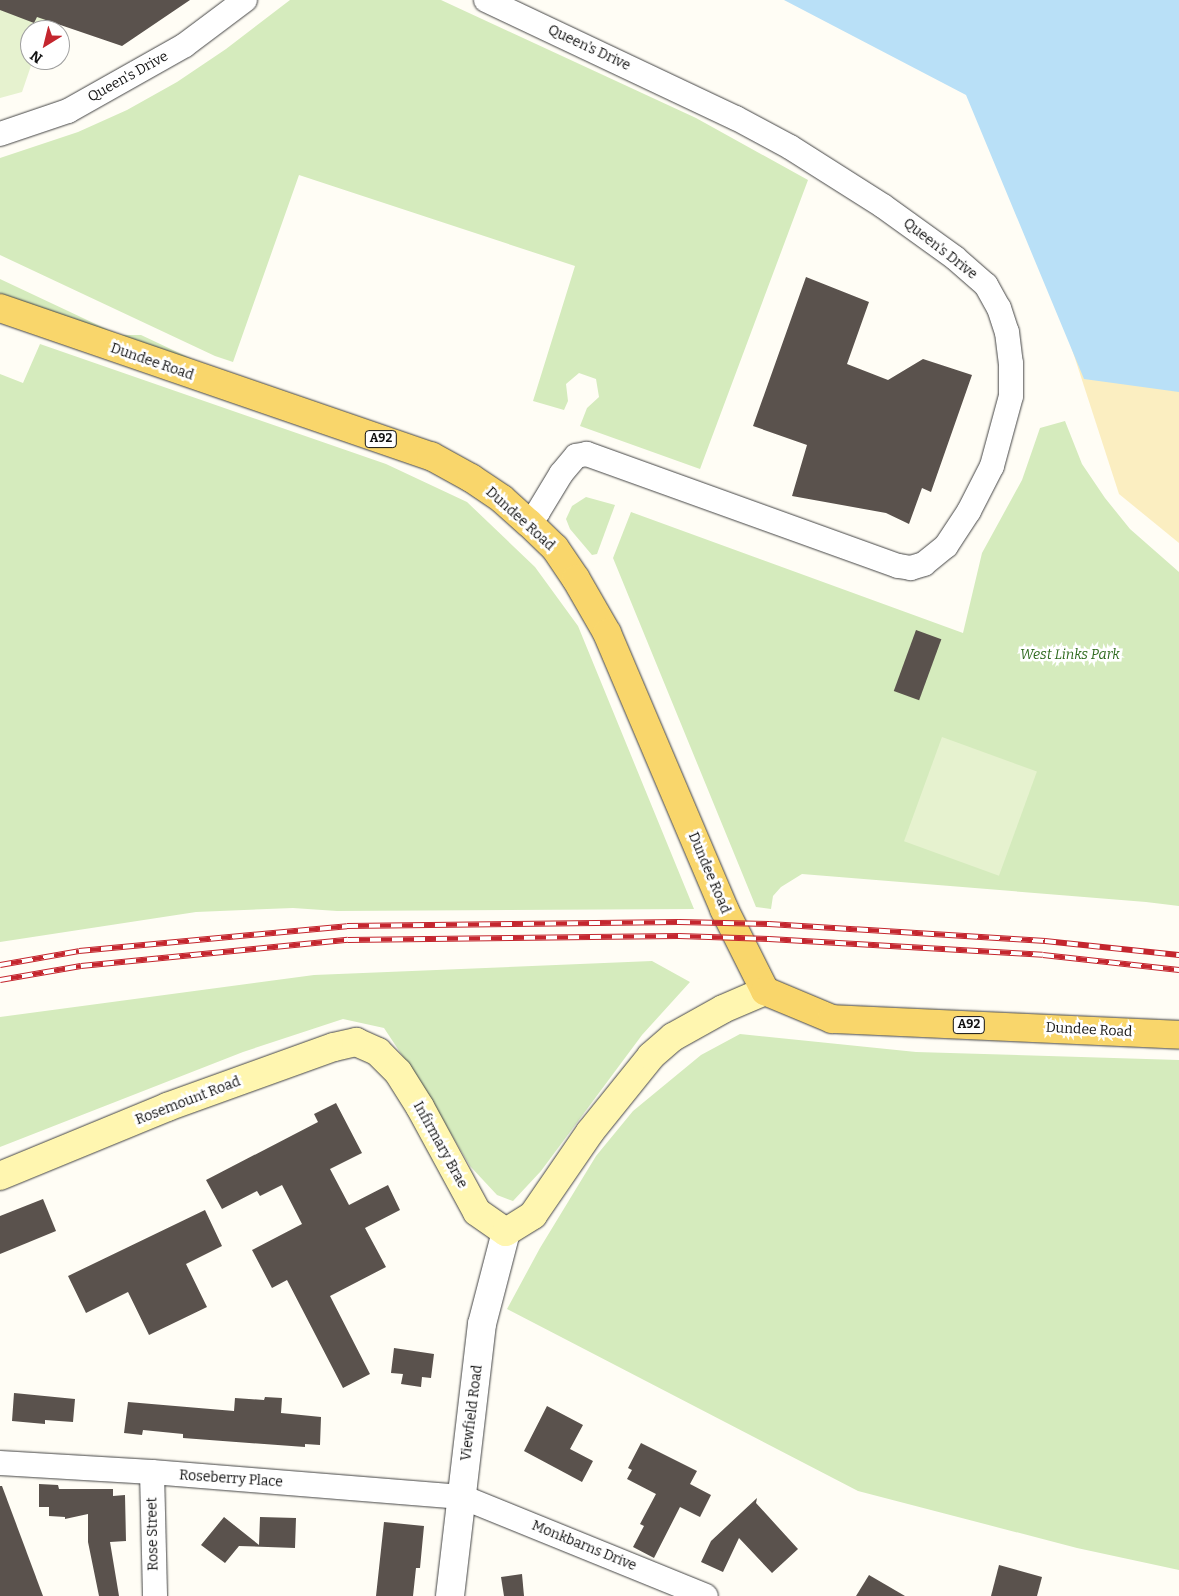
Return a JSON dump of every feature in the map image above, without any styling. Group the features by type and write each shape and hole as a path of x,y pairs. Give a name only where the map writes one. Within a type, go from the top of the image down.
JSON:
{"main road":[{"name":"Dundee Road","path":"0,308 431,456 486,488 529,523 555,548 576,579 607,632 724,909 764,992 832,1019 1179,1035"},
{"path":"506,1232 533,1215 590,1132 652,1056 673,1037 723,1009 764,992"},
{"name":"Rosemount Road","path":"0,1176 167,1107 334,1047 356,1042 378,1052"},
{"name":"Infirmary Brae","path":"378,1052 398,1072 420,1107 478,1212 506,1232"}],"street":[{"name":"Queen's Drive","path":"0,134 68,111 185,45 245,0"},
{"name":"Queen's Drive","path":"486,0 736,118 790,147 883,206 955,258 986,285 1002,316 1012,364 1011,396 992,466 969,511 946,546 924,564 911,568 898,566 587,454 576,456 561,474 542,506 529,523"},
{"name":"Viewfield Road","path":"450,1596 482,1324 506,1232"},
{"name":"Roseberry Place","path":"0,1463 152,1472 462,1496"},
{"name":"Rose Street","path":"152,1472 155,1596"},
{"name":"Monkbarns Drive","path":"462,1496 682,1591 706,1596"}],"green space":[{"path":"0,0 53,0 46,20 20,20 20,70 30,70 22,92 0,98"},
{"path":"290,0 441,0 696,118 808,180 700,469 580,426 587,408 599,397 596,379 579,373 566,384 568,401 564,410 533,401 575,266 299,175 233,362 215,356 0,255 0,158 78,132 127,110 177,82 226,49"},
{"path":"0,279 119,335 141,335 192,359 159,350 0,293"},
{"path":"40,344 386,464 467,502 535,567 578,626 694,909 337,911 293,908 196,912 0,942 0,374 23,383"},
{"name":"West Links Park","path":"1065,421 1082,464 1105,498 1130,529 1179,572 1179,906 802,874 781,887 773,896 771,909 756,907 613,558 631,512 963,633 982,553 1022,480 1040,428"},
{"path":"586,497 615,505 597,554 592,555 570,529 566,519 572,506"},
{"path":"942,737 1037,772 999,876 904,841"},
{"path":"652,961 690,982 642,1035 541,1171 513,1201 497,1195 470,1166 427,1093 384,1028 343,1019 243,1052 0,1147 0,1017 314,975"},
{"path":"740,1034 916,1052 1179,1060 1179,1570 1077,1548 858,1491 507,1309 540,1248 596,1156 633,1111 701,1055"}],"sand":[{"path":"1179,15 1179,543 1119,494 1022,195"}],"water":[{"path":"784,0 1179,0 1179,392 1084,379 966,95"}],"building":[{"path":"0,0 190,0 122,46 70,28 70,20 46,20 37,17 36,20 26,20 0,10"},
{"path":"806,277 869,302 847,364 888,380 923,359 972,375 931,492 922,488 909,524 886,513 792,496 807,445 753,426"},
{"path":"916,630 941,639 919,700 894,691"},
{"path":"336,1103 362,1153 330,1169 349,1205 388,1185 400,1210 365,1228 386,1267 330,1296 370,1374 343,1388 287,1280 272,1288 252,1250 302,1224 282,1185 260,1196 257,1191 222,1209 206,1180 318,1122 314,1114"},
{"path":"43,1199 56,1231 0,1254 0,1216"},
{"path":"205,1210 222,1246 186,1264 207,1307 149,1335 128,1292 86,1313 68,1276"},
{"path":"394,1348 434,1354 431,1378 422,1377 421,1387 401,1384 403,1374 391,1373"},
{"path":"14,1393 75,1399 73,1422 45,1420 45,1424 12,1421"},
{"path":"265,1397 282,1398 281,1413 321,1417 320,1445 305,1444 305,1447 183,1438 183,1434 143,1430 142,1435 124,1433 128,1402 234,1411 235,1398 264,1400"},
{"path":"547,1406 583,1425 570,1449 593,1461 582,1482 524,1451"},
{"path":"641,1443 697,1471 690,1484 711,1495 700,1517 680,1507 654,1558 633,1547 644,1526 640,1524 656,1494 627,1479 632,1470 628,1468"},
{"path":"39,1484 58,1485 59,1489 113,1489 113,1496 125,1495 126,1541 110,1542 119,1596 99,1596 88,1542 88,1514 65,1519 65,1517 49,1516 49,1507 39,1507"},
{"path":"0,1486 2,1486 43,1596 0,1596"},
{"path":"757,1498 756,1503 798,1549 772,1573 739,1538 723,1572 701,1562 711,1541"},
{"path":"224,1517 259,1545 260,1517 296,1518 295,1548 239,1546 225,1563 201,1545"},
{"path":"384,1522 424,1526 420,1568 416,1568 413,1596 376,1596"},
{"path":"999,1565 1042,1577 1037,1596 991,1596"},
{"path":"522,1574 524,1596 504,1596 501,1577"},
{"path":"869,1575 905,1596 856,1596"}],"railway":[{"path":"0,965 79,951 347,926 679,922 769,924 1045,941 1179,955"},
{"path":"0,980 81,966 348,940 679,936 769,939 1043,955 1179,970"}]}
